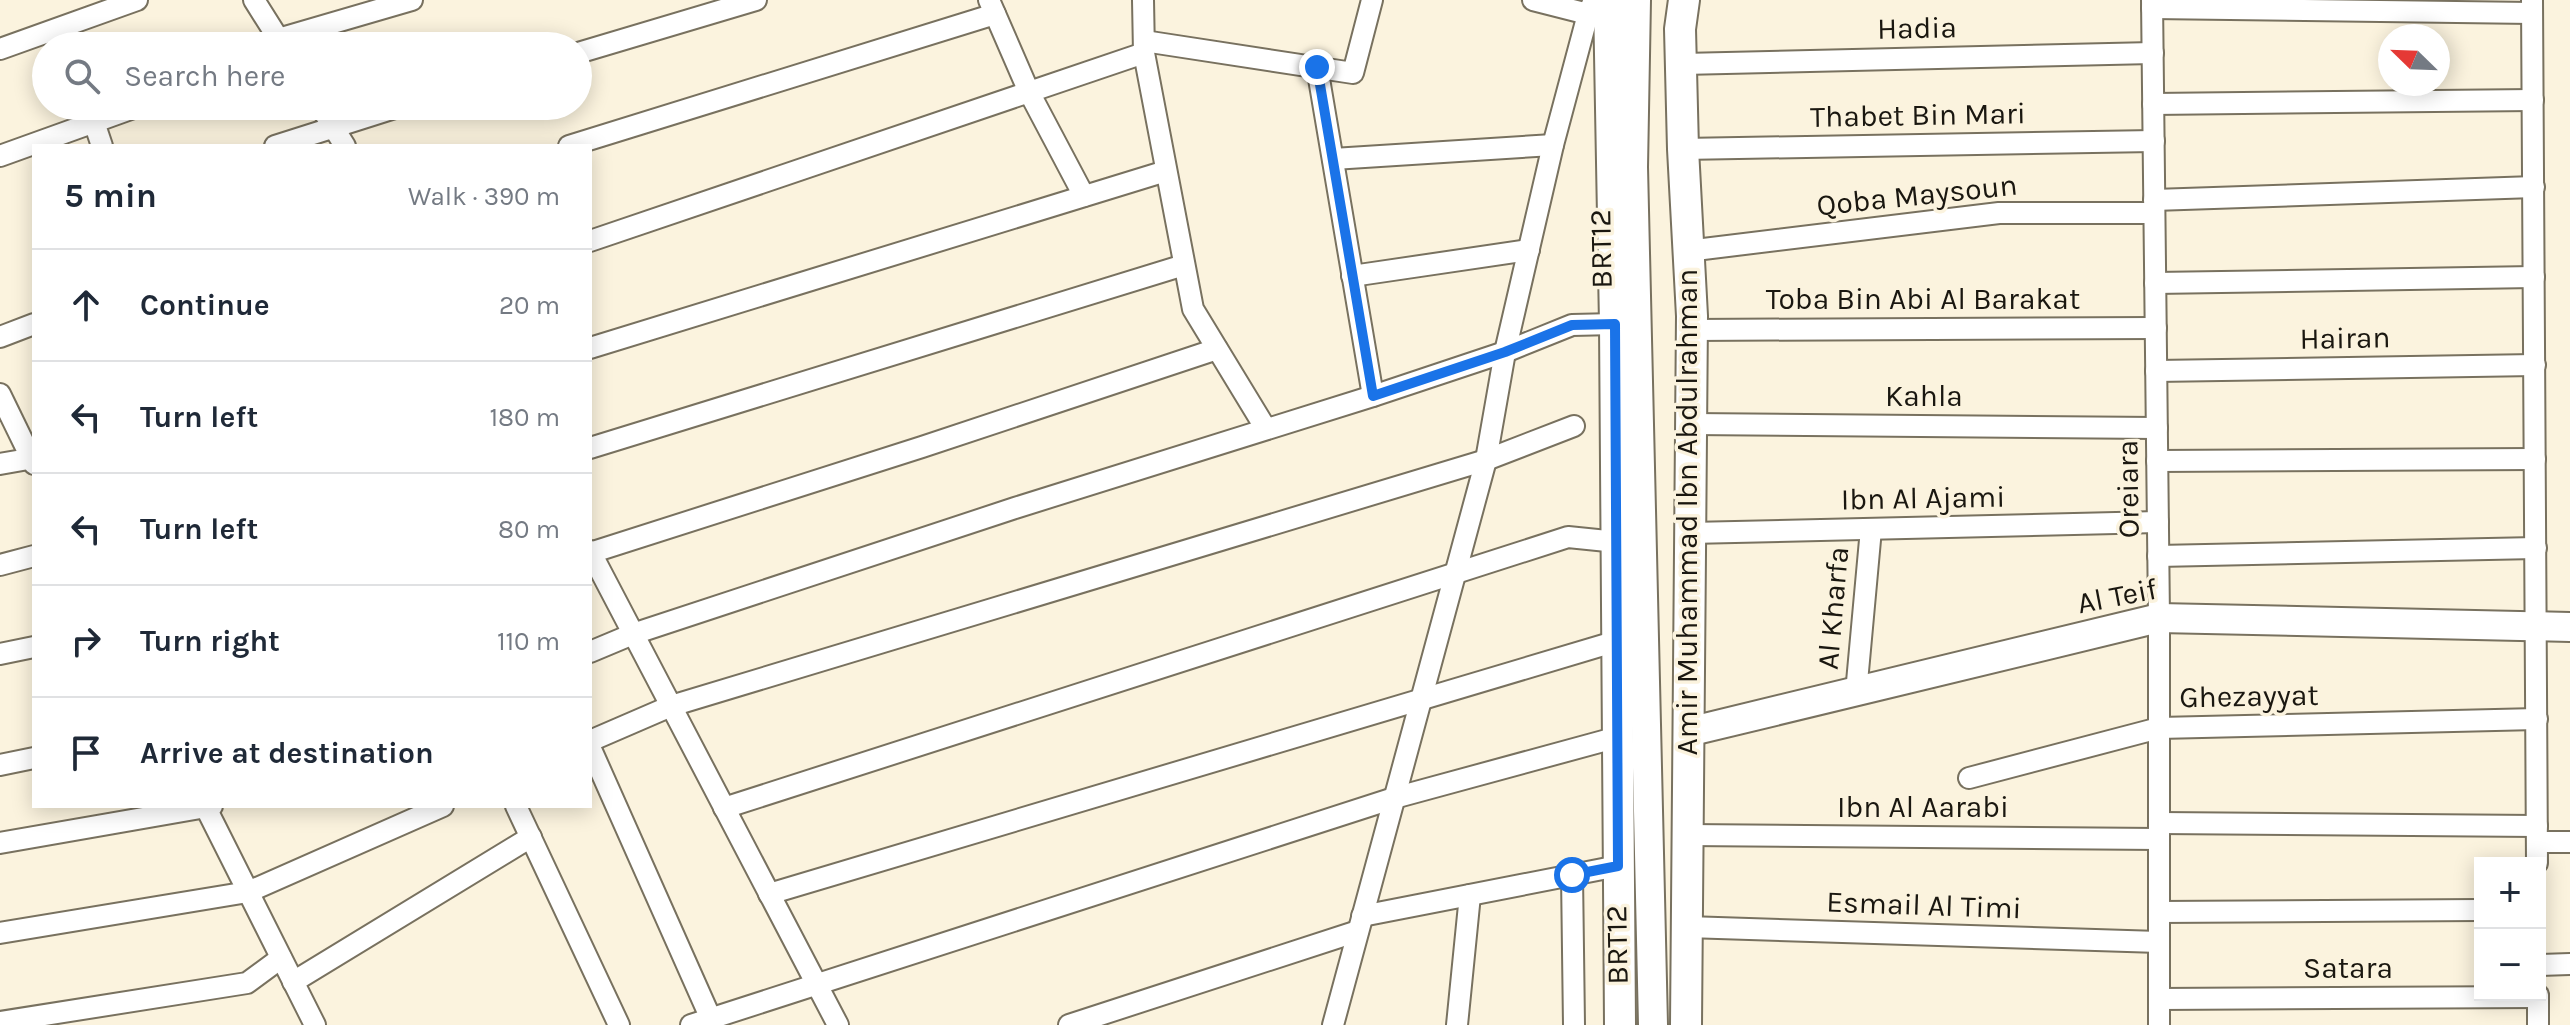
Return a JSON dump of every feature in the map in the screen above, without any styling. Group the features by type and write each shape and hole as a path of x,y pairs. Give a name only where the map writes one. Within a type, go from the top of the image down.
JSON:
{"main road":[{"name":"BRT12","path":"1636,0 1633,167 1653,1025"},
{"name":"Amir Muhammad Ibn Abdulrahman","path":"1671,0 1682,15 1683,149 1692,330 1686,1025"},
{"path":"1604,6 1615,324 1620,1025"},
{"name":"Al Teif","path":"1688,732 2159,618 2570,627"}],"street":[{"path":"48,32 137,0"},
{"path":"254,0 275,32"},
{"path":"312,32 412,0"},
{"path":"592,49 756,0"},
{"path":"1143,0 1144,47 1193,309 1266,429"},
{"path":"592,240 1029,92 1144,47 1353,73 1372,0"},
{"path":"1333,1025 1486,460 1505,352 1553,145 1604,6 1533,0"},
{"path":"2152,4 2532,7 2537,844"},
{"name":"Oreiara","path":"2152,4 2159,618 2159,1025"},
{"path":"575,144 992,7 1029,92 1084,196"},
{"path":"0,49 32,38"},
{"name":"Hadia","path":"1683,64 2153,53"},
{"path":"1317,67 1373,396"},
{"path":"2153,104 2533,100"},
{"path":"33,144 100,120"},
{"path":"329,120 344,144"},
{"path":"281,144 353,120"},
{"path":"94,122 101,144"},
{"name":"Thabet Bin Mari","path":"1683,149 2154,141"},
{"path":"0,156 32,144"},
{"path":"1333,159 1553,145"},
{"path":"592,347 1166,171"},
{"name":"Qoba Maysoun","path":"1687,251 1999,213 2534,187"},
{"path":"1352,276 1529,250"},
{"path":"592,447 1184,265"},
{"path":"2155,283 2534,277"},
{"path":"592,651 633,634 1000,513 1373,396 1505,352 1572,325 1615,324"},
{"path":"0,337 32,325"},
{"name":"Toba Bin Abi Al Barakat","path":"1692,330 2156,328"},
{"path":"592,551 1217,349"},
{"name":"Hairan","path":"2156,371 2535,365"},
{"path":"0,394 32,458"},
{"name":"Kahla","path":"1691,424 2157,428"},
{"path":"592,740 671,706 1486,460 1574,426"},
{"path":"2157,461 2535,459"},
{"path":"0,464 32,460"},
{"name":"Ibn Al Ajami","path":"1690,533 2158,522"},
{"name":"Al Kharfa","path":"1856,693 1871,529"},
{"path":"724,808 1568,537 1617,542"},
{"path":"2158,556 2536,548"},
{"path":"592,556 838,1025"},
{"path":"0,565 32,557"},
{"path":"769,894 1617,641"},
{"path":"0,654 32,647"},
{"name":"Ghezayyat","path":"1969,778 2159,728 2537,719"},
{"path":"592,752 701,1022 1394,798 1618,737"},
{"path":"0,765 32,758"},
{"path":"0,843 202,808"},
{"path":"208,808 315,1025"},
{"path":"0,933 248,892 438,808"},
{"path":"517,808 619,1025"},
{"name":"Ibn Al Aarabi","path":"1687,835 2159,831 2537,844 2570,842"},
{"path":"293,982 531,837"},
{"path":"1069,1025 1360,924 1470,895 1618,866"},
{"path":"1572,875 1574,1025"},
{"path":"1457,1025 1470,895"},
{"path":"2159,912 2474,910"},
{"name":"Esmail Al Timi","path":"1687,927 2159,942"},
{"path":"0,1022 247,983 281,958"},
{"path":"2546,965 2570,964"},
{"name":"Satara","path":"2159,999 2474,997"},
{"path":"2538,1001 2538,1025"}],"route":[{"path":"1317,67 1373,396 1505,352 1572,325 1615,324 1618,866 1572,875"}]}
